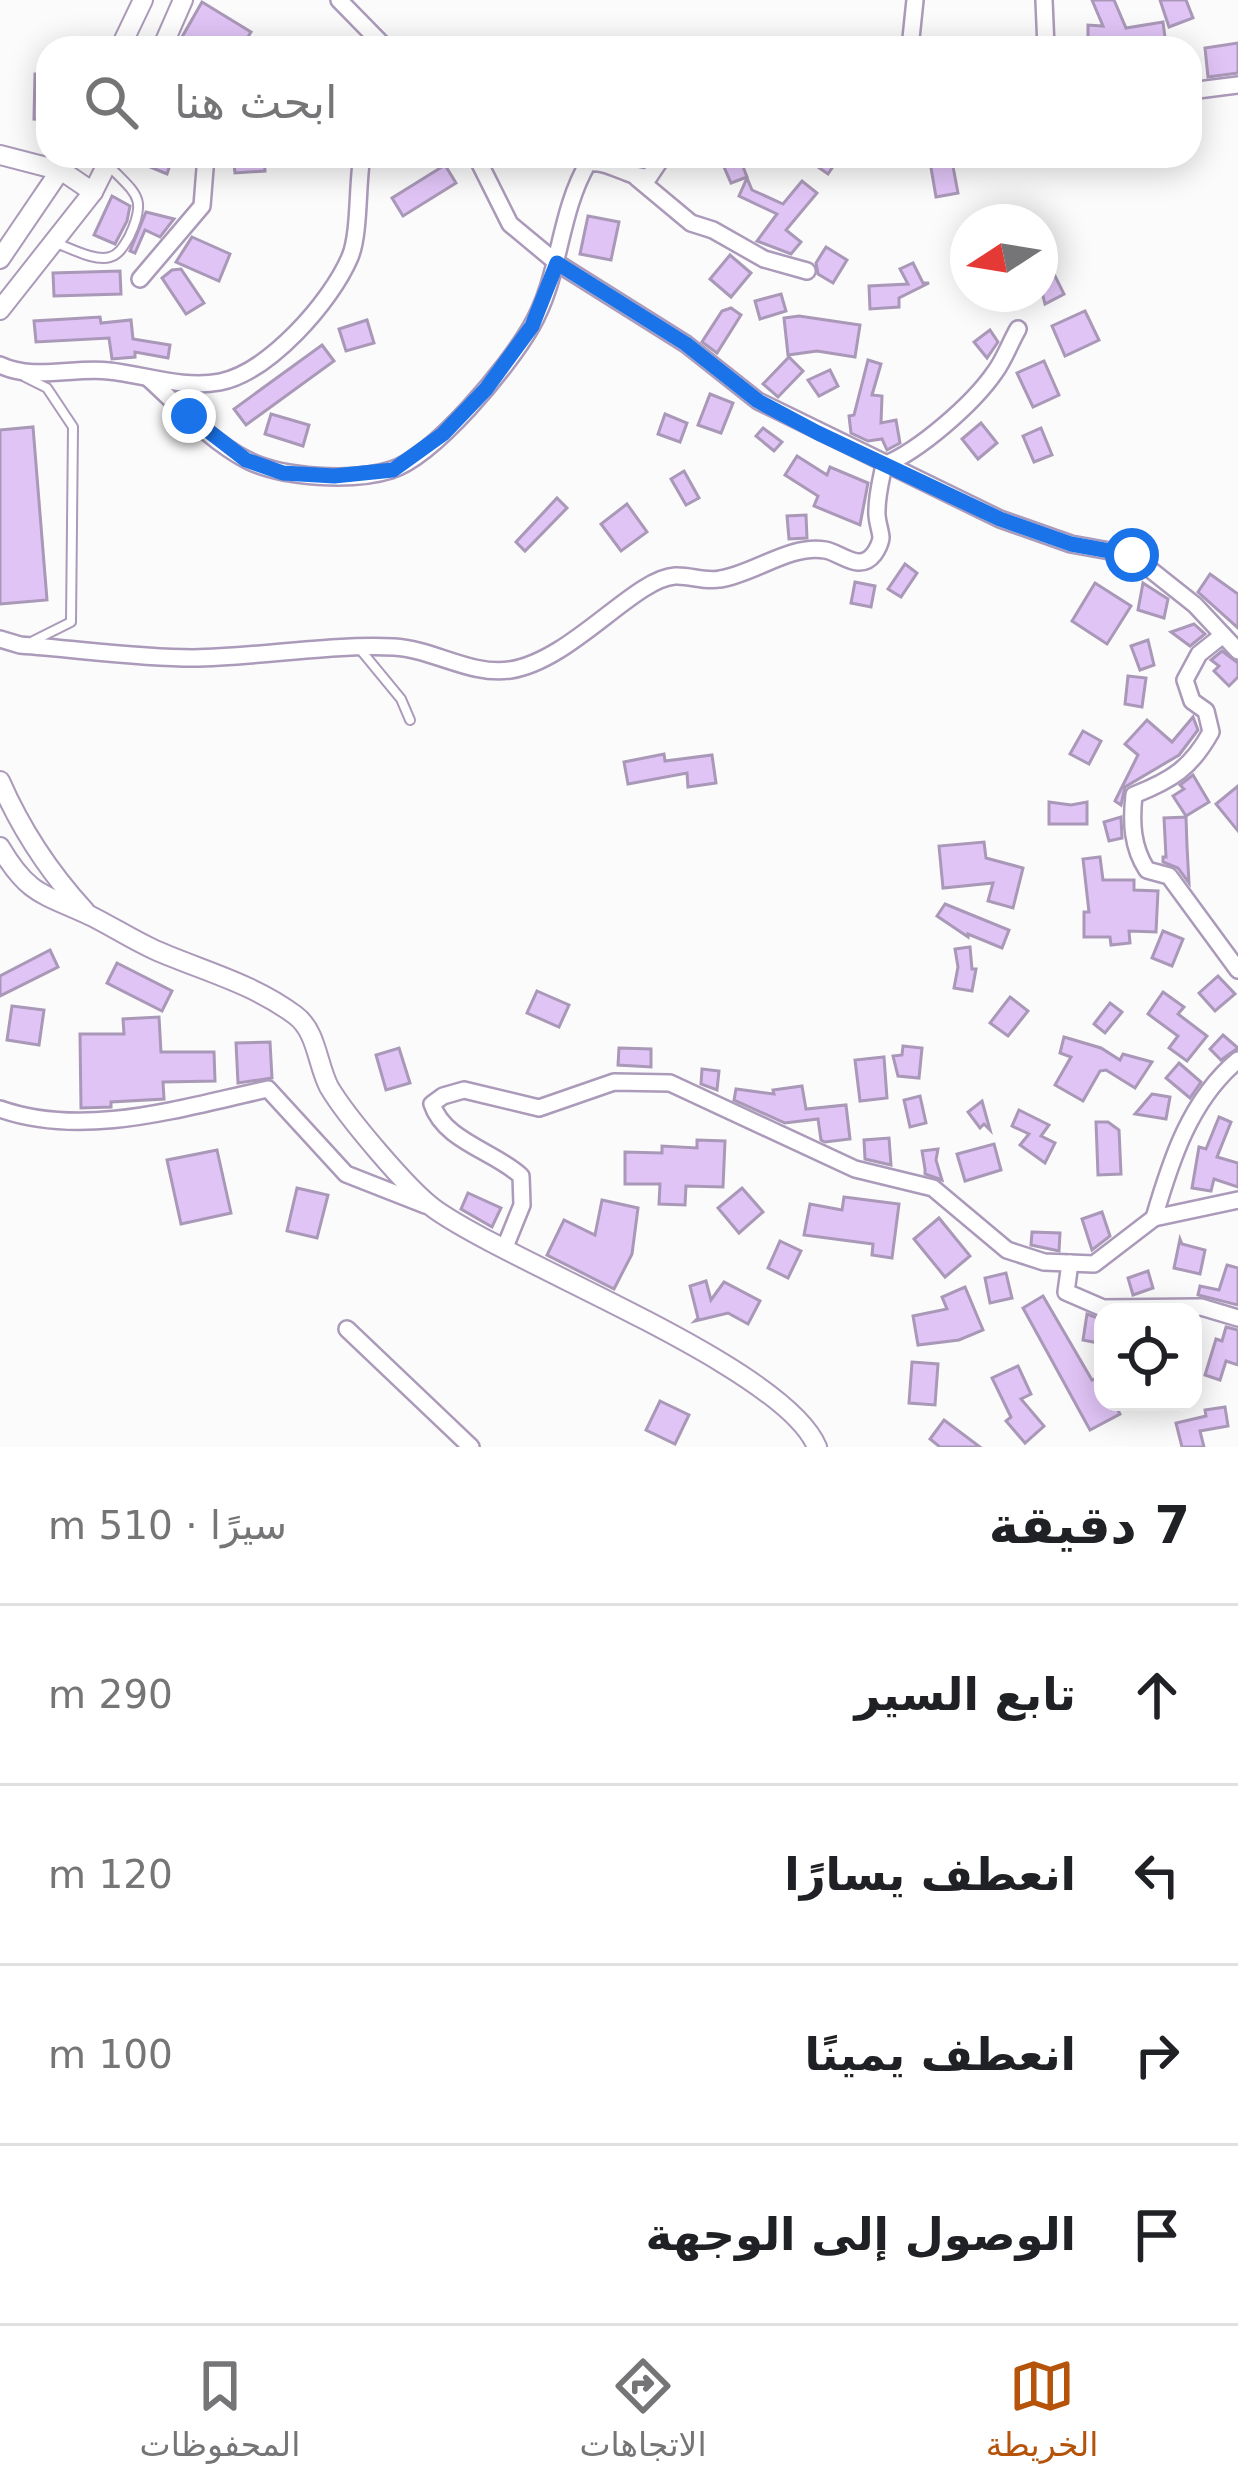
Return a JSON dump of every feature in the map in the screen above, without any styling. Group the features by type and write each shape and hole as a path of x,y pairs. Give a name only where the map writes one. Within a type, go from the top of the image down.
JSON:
{"street":[{"path":"126,36 142,0"},
{"path":"172,36 184,0"},
{"path":"339,0 374,36"},
{"path":"911,36 914,0"},
{"path":"1044,0 1046,36"},
{"path":"1202,90 1238,86"},
{"path":"0,155 36,160"},
{"path":"0,260 63,168"},
{"path":"70,168 93,192"},
{"path":"0,310 93,192 105,168"},
{"path":"140,279 202,206 205,168"},
{"path":"0,364 17,373 105,370 190,384 224,382 272,354 314,318 352,254 361,168"},
{"path":"482,168 511,224 557,263 686,344 758,401 1000,519 1071,544 1132,555 1195,605 1238,651"},
{"path":"148,378 246,460 283,473 334,476 393,470 443,434 486,389 532,326 557,263 572,190 585,168"},
{"path":"615,168 637,178 691,224 713,230 764,259 807,271"},
{"path":"637,178 649,177 655,168"},
{"path":"884,465 923,443 994,374 1018,329"},
{"path":"0,639 20,645 189,658 357,646 404,648 488,671 512,670 541,662 587,634 650,585 674,576 723,579 805,551 826,550 853,563 869,560 878,550 877,507 884,465"},
{"path":"1222,635 1199,654 1185,680 1192,700 1206,711 1211,732 1197,758 1177,777 1134,795 1131,823 1138,857 1147,870 1169,876 1238,970"},
{"path":"0,781 15,816 59,884 88,915"},
{"path":"0,848 14,871 38,893 155,950 259,991 301,1018 328,1085 367,1138 434,1208"},
{"path":"1154,1219 1191,1114 1217,1078 1238,1060"},
{"path":"505,1247 522,1205 521,1176 502,1159 452,1134 437,1119 432,1104 443,1096 464,1090 539,1108 614,1082 670,1083 855,1168 933,1188 1007,1250 1044,1262 1094,1264 1154,1219 1238,1200"},
{"path":"0,1109 86,1122 268,1089 346,1174 434,1208 746,1378 809,1427 817,1447"},
{"path":"1070,1263 1066,1292 1103,1308 1201,1307 1238,1318"},
{"path":"347,1329 471,1447"}],"lane":[{"path":"55,243 104,259 124,247 140,205 115,168"},
{"path":"17,373 47,388 73,427 70,622 20,645"},
{"path":"357,646 400,699 410,720"}],"building":[{"path":"1092,0 1114,0 1126,28 1163,22 1165,36 1088,36 1088,25 1103,26"},
{"path":"1160,0 1186,0 1193,18 1169,27"},
{"path":"202,2 251,32 248,36 183,36"},
{"path":"1238,43 1238,73 1208,77 1205,48"},
{"path":"234,168 265,168 265,171 235,173"},
{"path":"440,168 447,168 456,183 403,216 392,198"},
{"path":"724,168 744,168 747,177 731,183"},
{"path":"931,168 953,168 958,193 936,197"},
{"path":"747,178 752,190 783,204 802,181 817,193 786,230 801,242 791,254 757,241 777,214 739,196"},
{"path":"112,196 130,206 115,244 94,235"},
{"path":"146,212 174,219 160,237 145,230 135,253 130,251"},
{"path":"588,216 619,222 611,260 580,254"},
{"path":"192,237 230,254 219,281 176,262"},
{"path":"826,247 847,260 833,283 818,274 816,263"},
{"path":"730,255 751,273 731,297 710,279"},
{"path":"913,263 923,283 929,283 899,298 899,307 870,309 869,286 908,284 900,269"},
{"path":"181,269 204,303 186,314 162,278"},
{"path":"120,271 121,294 54,296 53,273"},
{"path":"781,294 786,311 760,319 755,301"},
{"path":"731,308 741,315 717,353 702,342 722,311"},
{"path":"1085,311 1099,340 1065,356 1052,326"},
{"path":"100,317 101,323 131,320 133,339 170,345 168,358 135,352 135,357 112,359 109,338 36,342 34,321"},
{"path":"784,318 860,325 855,357 817,351 788,355"},
{"path":"367,320 374,343 346,351 339,329"},
{"path":"990,330 998,342 987,358 974,342"},
{"path":"322,345 334,361 246,425 234,409"},
{"path":"789,357 803,371 778,397 763,384"},
{"path":"868,360 881,364 872,395 882,396 881,423 896,420 900,443 887,450 882,439 868,441 851,433 849,416 854,415"},
{"path":"1044,361 1059,395 1033,407 1017,373"},
{"path":"830,370 838,386 819,396 808,380"},
{"path":"710,394 733,403 721,433 698,425"},
{"path":"271,414 309,425 303,446 265,434"},
{"path":"665,414 687,423 680,442 658,434"},
{"path":"981,423 997,443 978,459 962,439"},
{"path":"33,427 47,600 0,604 0,430"},
{"path":"763,428 782,442 774,451 756,436"},
{"path":"1041,428 1052,455 1034,462 1023,436"},
{"path":"797,456 827,475 830,467 868,483 860,525 814,506 818,496 785,475"},
{"path":"684,471 699,498 686,505 671,479"},
{"path":"557,498 567,508 525,551 516,542"},
{"path":"627,504 647,532 621,551 601,524"},
{"path":"806,515 807,538 789,539 787,516"},
{"path":"905,564 917,573 901,597 888,589"},
{"path":"1210,574 1238,594 1238,628 1198,592"},
{"path":"855,582 875,586 871,607 851,603"},
{"path":"1095,583 1131,606 1107,644 1072,621"},
{"path":"1143,583 1168,599 1164,618 1138,610"},
{"path":"1194,624 1205,634 1190,646 1171,632"},
{"path":"1148,640 1154,665 1140,670 1131,646"},
{"path":"1222,651 1238,663 1238,677 1229,686 1214,671 1219,666 1211,660"},
{"path":"1128,676 1146,678 1142,707 1125,704"},
{"path":"1193,717 1198,730 1179,755 1125,787 1121,805 1115,801 1138,755 1125,744 1147,720 1172,742"},
{"path":"1083,731 1101,741 1089,764 1070,754"},
{"path":"664,754 665,761 712,755 716,783 688,787 687,773 628,784 624,762"},
{"path":"1193,775 1209,802 1186,816 1173,796"},
{"path":"1238,786 1238,831 1216,804"},
{"path":"1049,802 1087,802 1087,824 1049,824"},
{"path":"1121,817 1122,838 1109,841 1104,822"},
{"path":"1186,817 1189,883 1178,868 1163,862 1164,818"},
{"path":"984,842 986,858 1023,868 1013,908 988,901 993,883 943,888 939,846"},
{"path":"1100,857 1103,880 1134,880 1134,890 1158,891 1156,932 1129,931 1130,943 1111,945 1110,937 1084,937 1084,912 1089,912 1083,859"},
{"path":"945,904 1009,930 1002,948 968,937 937,916"},
{"path":"1163,931 1183,939 1172,966 1152,958"},
{"path":"970,947 972,969 976,969 972,991 954,988 955,949"},
{"path":"50,950 58,967 0,996 0,976"},
{"path":"117,963 172,991 162,1011 107,983"},
{"path":"1218,976 1235,994 1215,1011 1199,993"},
{"path":"537,991 569,1005 559,1027 527,1013"},
{"path":"1163,992 1184,1007 1178,1014 1207,1036 1187,1061 1169,1048 1178,1036 1148,1014"},
{"path":"1010,997 1028,1011 1008,1036 990,1023"},
{"path":"1110,1003 1122,1012 1105,1033 1094,1024"},
{"path":"12,1006 44,1010 39,1045 7,1040"},
{"path":"159,1017 161,1052 214,1052 215,1081 163,1082 164,1099 81,1108 80,1034 124,1034 123,1019"},
{"path":"1223,1035 1238,1048 1221,1060 1210,1049"},
{"path":"1064,1037 1101,1048 1120,1060 1123,1054 1152,1062 1135,1088 1100,1071 1083,1101 1055,1085 1071,1057 1060,1053"},
{"path":"270,1042 272,1078 238,1083 236,1043"},
{"path":"903,1046 922,1048 919,1078 898,1076 893,1056 902,1055"},
{"path":"399,1048 410,1083 386,1090 376,1055"},
{"path":"619,1048 651,1049 651,1067 618,1065"},
{"path":"884,1057 887,1098 860,1101 855,1060"},
{"path":"1179,1063 1201,1082 1190,1098 1166,1078"},
{"path":"702,1069 719,1071 717,1090 701,1084"},
{"path":"802,1086 806,1109 846,1105 850,1139 825,1142 818,1119 785,1123 734,1100 736,1089 774,1094 773,1090"},
{"path":"1152,1094 1170,1097 1166,1119 1135,1114"},
{"path":"920,1096 926,1123 910,1127 904,1100"},
{"path":"982,1101 990,1130 984,1124 980,1128 968,1112"},
{"path":"1019,1110 1049,1125 1041,1136 1055,1143 1045,1163 1020,1145 1029,1134 1012,1126"},
{"path":"1219,1117 1231,1122 1217,1157 1238,1163 1238,1187 1214,1179 1211,1191 1192,1188 1199,1147 1206,1149"},
{"path":"1096,1122 1108,1122 1119,1130 1121,1174 1098,1175"},
{"path":"889,1138 891,1165 865,1159 864,1140"},
{"path":"697,1140 725,1141 723,1187 686,1186 685,1205 659,1204 660,1184 625,1184 625,1152 662,1153 662,1146 697,1148"},
{"path":"994,1144 1001,1170 965,1181 957,1154"},
{"path":"938,1149 942,1180 925,1174 922,1151"},
{"path":"217,1150 231,1213 181,1224 167,1160"},
{"path":"297,1188 328,1195 317,1238 287,1231"},
{"path":"742,1188 763,1212 739,1233 718,1208"},
{"path":"468,1193 501,1208 492,1227 461,1209"},
{"path":"844,1197 899,1204 892,1258 872,1255 873,1244 804,1235 810,1204 842,1210"},
{"path":"602,1200 638,1208 632,1254 614,1289 547,1255 564,1220 595,1235"},
{"path":"1102,1212 1110,1236 1092,1250 1082,1219"},
{"path":"939,1218 970,1256 945,1277 914,1239"},
{"path":"1032,1232 1060,1233 1059,1251 1031,1245"},
{"path":"1180,1239 1182,1244 1205,1250 1200,1274 1174,1268"},
{"path":"780,1241 801,1251 788,1278 768,1268"},
{"path":"1227,1265 1238,1268 1238,1305 1198,1295 1200,1286 1219,1290"},
{"path":"1148,1271 1153,1288 1133,1295 1128,1278"},
{"path":"1006,1273 1012,1298 990,1303 985,1278"},
{"path":"706,1281 711,1300 724,1282 760,1301 748,1324 728,1313 695,1321 690,1286"},
{"path":"965,1287 983,1330 959,1340 918,1345 913,1316 947,1309 942,1297"},
{"path":"1043,1296 1094,1379 1094,1411 1120,1414 1090,1430 1023,1308"},
{"path":"1087,1314 1094,1317 1094,1342 1083,1340"},
{"path":"1226,1327 1238,1330 1238,1365 1226,1361 1220,1380 1205,1375 1216,1339 1222,1341"},
{"path":"912,1362 938,1364 935,1405 909,1403"},
{"path":"1018,1366 1031,1394 1021,1399 1044,1426 1025,1443 1006,1421 1011,1417 992,1378"},
{"path":"660,1401 689,1415 675,1444 646,1430"},
{"path":"1225,1407 1228,1426 1200,1431 1204,1447 1182,1447 1176,1423"},
{"path":"944,1420 980,1447 940,1447 930,1439"}],"route":[{"path":"189,416 246,460 283,473 334,476 393,470 443,434 486,389 532,326 557,263 686,344 758,401 818,433 1000,519 1071,544 1132,555"}]}
